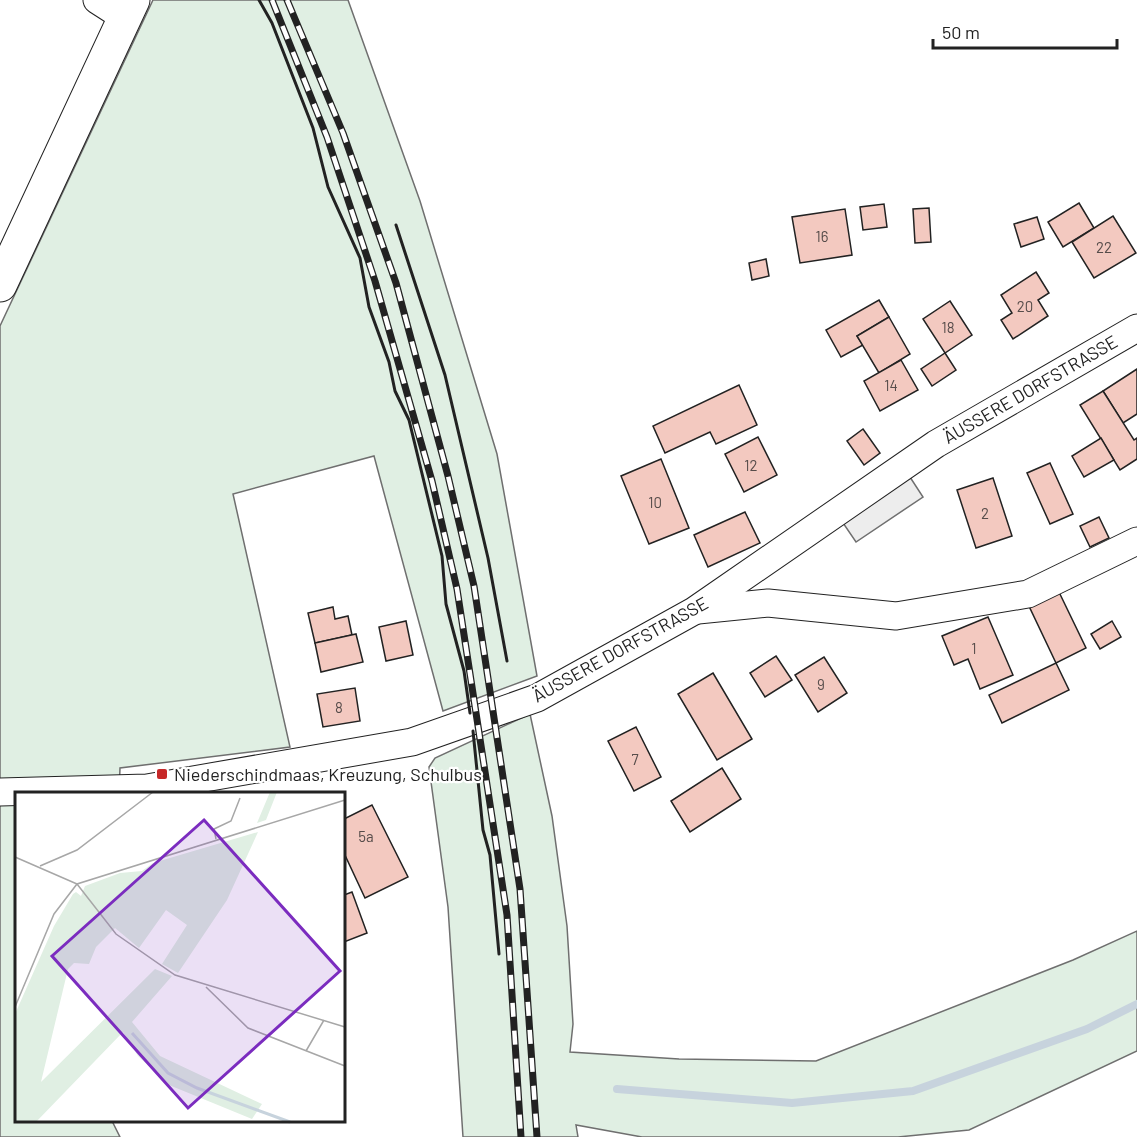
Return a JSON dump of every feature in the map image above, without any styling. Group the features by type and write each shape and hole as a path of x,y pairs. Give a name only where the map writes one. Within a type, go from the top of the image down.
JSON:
{"main road":[{"path":"0,285 129,9"}],"street":[{"path":"97,0 129,9"},
{"name":"ÄUSSERE DORFSTRASSE","path":"0,792 147,788 412,742 537,698 694,610 936,444 1137,328"},
{"path":"694,610 768,603 896,616 1028,594 1137,541"}],"green space":[{"path":"153,0 348,0 420,201 497,454 537,676 443,711 374,456 233,494 290,747 120,768 119,792 15,792 15,1122 112,1122 120,1137 0,1137 0,326"},
{"path":"530,714 552,816 567,926 573,1024 570,1052 679,1059 816,1061 1073,960 1137,931 1137,1051 969,1130 898,1137 642,1137 576,1125 578,1137 463,1137 448,907 429,767 435,758"}],"shaded area":[{"path":"908,474 923,497 856,542 841,520"}],"building":[{"path":"1079,203 1094,228 1063,247 1048,222"},
{"path":"884,204 887,227 863,230 860,207"},
{"path":"929,208 931,242 915,243 913,209"},
{"path":"845,209 852,255 800,263 792,217"},
{"path":"1113,216 1136,253 1094,278 1072,242"},
{"path":"1037,217 1044,239 1021,247 1014,224"},
{"path":"766,259 769,276 752,280 749,263"},
{"path":"1036,272 1049,293 1038,300 1048,316 1013,339 1001,320 1012,313 1001,295"},
{"path":"879,300 889,317 857,336 863,345 841,357 826,330"},
{"path":"950,301 972,335 945,353 923,319"},
{"path":"889,317 910,354 879,373 857,336"},
{"path":"945,353 956,370 932,386 921,369"},
{"path":"901,360 918,390 880,411 864,381"},
{"path":"1137,369 1137,414 1123,423 1103,391"},
{"path":"739,385 757,425 716,444 710,432 665,453 653,426"},
{"path":"1103,391 1134,440 1137,438 1137,459 1120,470 1080,405"},
{"path":"863,429 880,453 864,465 847,441"},
{"path":"758,437 777,475 744,492 725,454"},
{"path":"1101,438 1114,460 1084,477 1072,456"},
{"path":"661,459 689,528 649,544 621,476"},
{"path":"1050,463 1073,514 1050,524 1027,473"},
{"path":"993,478 1012,536 976,548 957,490"},
{"path":"745,512 760,543 708,567 694,535"},
{"path":"1099,517 1109,538 1090,547 1080,526"},
{"path":"1058,590 1086,648 1056,663 1028,604"},
{"path":"333,607 335,619 348,616 352,635 315,643 308,613"},
{"path":"988,617 1013,675 980,689 968,659 954,665 942,636"},
{"path":"406,621 413,655 386,661 379,627"},
{"path":"1112,621 1121,637 1100,649 1091,634"},
{"path":"356,634 363,662 321,672 315,643"},
{"path":"776,656 792,680 765,697 750,673"},
{"path":"824,657 847,693 818,712 795,675"},
{"path":"1056,663 1069,690 1002,723 989,695"},
{"path":"713,673 752,739 717,760 678,694"},
{"path":"355,688 360,721 323,727 317,694"},
{"path":"636,727 661,777 634,791 608,741"},
{"path":"722,768 741,799 690,832 671,801"},
{"path":"372,805 408,877 365,898 345,855 345,818"},
{"path":"352,892 367,933 345,942 345,895"}],"waterway":[{"path":"617,1089 792,1103 913,1091 1087,1029 1137,1004"}],"railway":[{"path":"272,0 327,137 375,281 432,481 457,589 507,915 521,1137"},
{"path":"287,0 343,133 396,283 448,476 474,586 520,889 537,1137"}],"wall":[{"path":"259,0 272,23 313,128 328,187 360,258 369,307 389,362 395,391 409,420 442,556 446,604 464,671 470,713"},
{"path":"396,225 445,375 488,558 507,661"},
{"path":"473,731 483,830 490,855 499,954"}],"place":[{"name":"Niederschindmaas, Kreuzung, Schulbus","path":"162,774"}]}
